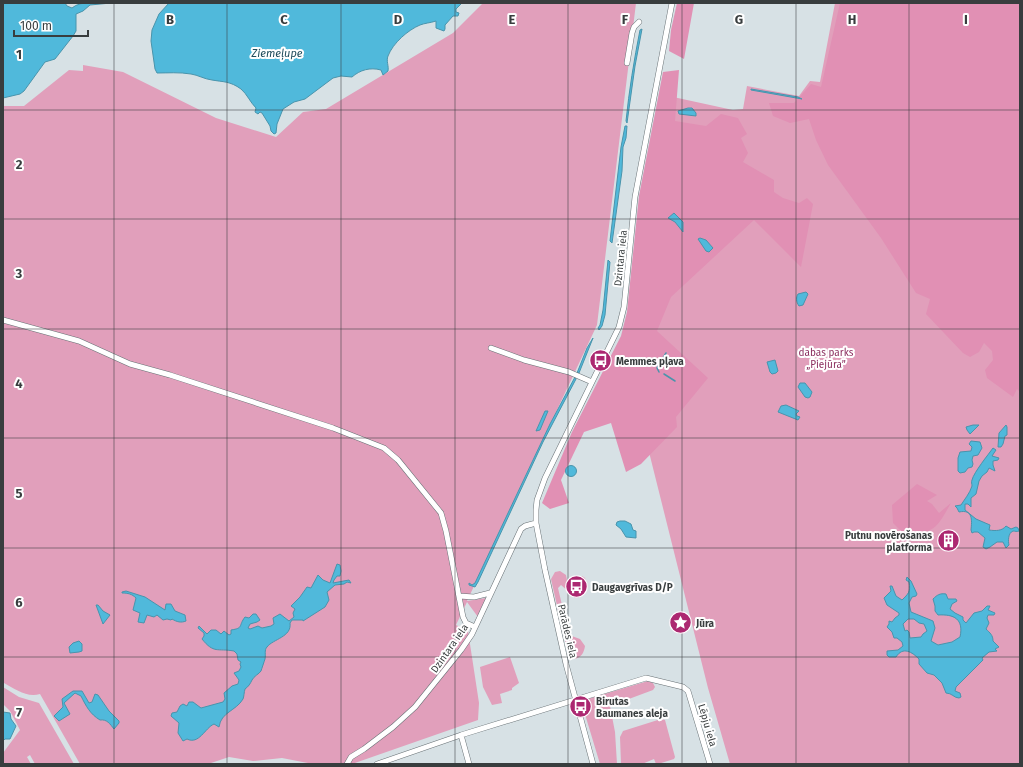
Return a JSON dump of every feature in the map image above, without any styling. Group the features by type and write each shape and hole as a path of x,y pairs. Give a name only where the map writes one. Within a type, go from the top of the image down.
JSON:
{"street":[{"name":"Dzintara iela","path":"537,500 545,478 619,327 624,307 635,197 672,3"},
{"path":"627,63 632,33 634,27 639,22"},
{"path":"3,320 79,341 130,364 170,375 333,428 384,448 398,460 441,514 466,623 475,627"},
{"path":"491,348 524,360 569,372 592,382"},
{"name":"Parādes iela","path":"537,500 536,523 551,597 575,700 593,764"},
{"name":"Dzintara iela","path":"347,764 350,757 364,749 393,727 415,707 461,650 472,634 521,529 536,523"},
{"path":"459,596 474,597 490,593"},
{"name":"Lēpju iela","path":"575,700 648,678 683,688 688,691 710,764"},
{"path":"377,764 575,700"},
{"path":"461,736 469,764"}],"green space":[{"path":"483,3 636,3 597,325 467,601 486,598 478,617 467,602 456,625 468,631 479,703 478,720 352,764 313,764 282,758 253,761 229,757 208,764 80,764 40,694 26,694 12,688 3,681 3,106 24,106 69,70 83,71 83,65 123,72 216,118 276,137 303,112 326,109 453,33"},
{"name":"dabas parks „Piejūra”","path":"835,3 1020,3 1020,764 730,764 708,688 636,400 664,95 733,110 743,109 747,86 799,96 810,81 820,82"},
{"path":"560,571 566,575 569,590 568,591 561,585 558,588 569,635 580,639 585,646 582,655 579,658 574,659 568,654 551,579 555,572"},
{"path":"582,576 585,578 587,586 580,596 581,592 578,582"},
{"path":"510,657 519,683 512,688 512,690 500,694 502,703 492,705 483,687 480,667"},
{"path":"648,681 653,683 655,687 653,690 610,706 615,732 617,764 600,764 581,701"},
{"path":"3,687 19,697 39,703 74,764 35,764 30,755 27,757 31,764 3,764 3,753 20,730 10,711 3,704"},
{"path":"661,719 665,720 675,757 674,759 658,764 656,764 654,759 642,764 621,764 620,737 623,731"}],"shaded area":[{"path":"677,3 694,3 684,59 669,51 671,30"},
{"path":"840,3 1020,4 1020,392 1017,389 1013,397 987,378 985,370 993,360 992,351 984,343 979,352 970,357 963,353 926,314 930,299 916,293 881,238 828,165 816,140 809,119 790,123 773,116 769,103 794,103 811,84 821,87"},
{"path":"679,70 675,121 706,126 721,114 738,118 747,134 741,138 748,153 743,162 774,180 774,192 783,198 799,203 807,198 813,204 801,267 754,220 671,297 657,331 708,378 676,417 677,427 641,464 626,472 611,423 584,432 561,480 569,503 550,509 542,503 572,432 621,336 627,312 639,196 663,72"},
{"path":"917,484 937,495 927,501 932,504 939,513 951,503 935,527 907,537 893,523 892,505"}],"water":[{"path":"3,3 65,3 67,6 72,8 76,5 85,3 111,3 90,5 83,11 76,14 76,31 55,59 45,62 24,91 20,94 3,98"},
{"name":"Ziemeļupe","path":"169,3 461,4 456,9 456,12 459,13 458,16 453,16 445,25 444,31 436,28 436,21 420,25 401,38 390,51 387,58 388,71 383,75 381,70 369,69 352,77 341,76 333,78 305,99 294,102 283,109 277,124 276,133 274,134 262,113 260,112 258,114 255,112 256,108 243,91 237,86 191,74 157,73 155,69 151,41 152,30 159,14"},
{"path":"642,29 627,123 626,121 632,76 640,30"},
{"path":"751,90 798,97 802,99"},
{"path":"692,108 696,113 696,116 679,114 678,111"},
{"path":"625,126 627,126 626,138 623,147 622,171 612,243 610,241 621,147"},
{"path":"674,213 683,222 683,232 675,222 668,218"},
{"path":"700,238 706,240 713,248 709,252 706,251 698,239"},
{"path":"608,260 610,262 605,315 602,326 599,330 598,328 603,310"},
{"path":"806,292 808,294 803,305 799,306 797,295"},
{"path":"593,338 579,373 577,373 587,348"},
{"path":"775,360 778,371 772,374 767,362"},
{"path":"575,377 576,379 543,442 478,582 475,587 469,585 469,583 472,585 475,583 550,424"},
{"path":"800,383 805,383 812,392 810,397 805,397 798,387"},
{"path":"786,405 799,411 796,414 800,417 798,420 778,412 781,406"},
{"path":"545,411 548,411 540,430 536,431"},
{"path":"979,425 970,434 966,427"},
{"path":"1006,425 1007,435 1005,436 1001,447 998,447 999,433"},
{"path":"971,441 980,442 982,448 978,455 973,456 972,467 968,468 965,472 960,473 958,471 958,458 960,452 971,451 972,447 969,444"},
{"path":"993,448 996,450 992,456 999,458 998,460 993,461 995,471 989,468 982,476 979,481 976,494 971,498 971,507 968,504 965,504 965,510 976,519 990,525 989,530 999,530 1006,526 1011,529 1016,527 1019,531 1013,531 1010,533 1009,545 1006,548 1003,542 997,542 986,549 983,547 985,538 978,532 972,533 971,516 967,512 959,512 955,506 961,505 967,496 971,489 975,473"},
{"path":"569,466 573,466 575,467 575,475 569,476 566,473 566,469"},
{"path":"625,521 631,524 633,530 636,531 636,538 626,537 621,529 616,525 617,522"},
{"path":"337,564 340,565 340,576 337,576 333,583 349,580 351,583 347,582 344,584 335,585 327,592 329,600 325,607 303,621 292,620 288,632 266,648 265,659 261,671 254,677 245,689 240,703 223,718 219,727 214,724 195,740 187,739 183,741 178,733 179,723 171,716 172,713 177,712 183,704 187,706 189,702 193,702 201,708 223,702 225,699 224,693 232,686 238,684 239,680 234,673 239,671 241,667 241,662 238,660 237,654 234,651 216,650 206,644 202,639 204,633 198,628 199,626 207,634 211,630 216,630 221,634 224,631 229,635 231,634 231,630 239,627 245,617 249,618 253,614 256,614 260,620 250,624 248,628 250,629 258,626 262,628 271,626 274,624 273,618 280,614 289,621 294,617 293,613 295,609 291,606 307,587 311,588 318,575 323,580 330,583"},
{"path":"907,577 911,581 917,594 916,596 912,597 909,603 911,612 933,621 935,628 931,641 938,645 952,642 960,637 961,631 959,622 956,619 949,615 938,615 935,611 933,599 937,595 946,594 948,599 956,599 957,601 952,604 950,609 963,617 963,620 966,623 974,613 982,611 987,606 990,606 988,610 995,613 994,615 988,615 987,618 989,623 986,629 992,636 993,641 999,647 995,649 997,651 989,652 982,658 983,660 956,687 955,691 960,693 961,697 959,698 946,693 942,683 934,675 927,673 919,664 919,659 910,652 902,652 896,657 889,657 887,655 887,651 898,650 903,646 902,642 897,638 894,638 892,632 887,627 889,621 892,622 899,615 899,613 887,605 884,598 891,591 890,586 892,586 896,596 902,600 909,591 910,585 906,580","holes":["908,619 914,619 919,623 924,624 927,631 921,637 910,638 909,632 907,630 905,631 903,624"]},
{"path":"126,591 145,597 165,610 166,604 171,604 175,611 185,615 186,621 179,622 172,619 163,620 157,615 154,617 147,615 144,623 138,622 140,613 133,610 136,598 130,594 122,593"},
{"path":"96,605 110,615 103,624"},
{"path":"79,641 82,644 82,651 70,653 69,647 73,643"},
{"path":"73,691 82,691 89,703 92,702 95,694 98,695 119,723 114,729 106,721 97,718 89,710 81,696 75,693 64,703 70,714 59,721 54,716 63,707 62,699"},
{"path":"3,712 10,713 11,719 16,726 10,739 5,739 3,741"}],"waterway":[{"path":"659,372 657,368 666,353"},
{"path":"664,374 675,381"}],"place":[{"name":"Memmes pļava","path":"600,361"},
{"name":"Putnu novērošanas platforma","path":"948,541"},
{"name":"Daugavgrīvas D/P","path":"577,587"},
{"name":"Jūra","path":"680,623"},
{"name":"Birutas Baumanes aleja","path":"581,707"}]}
